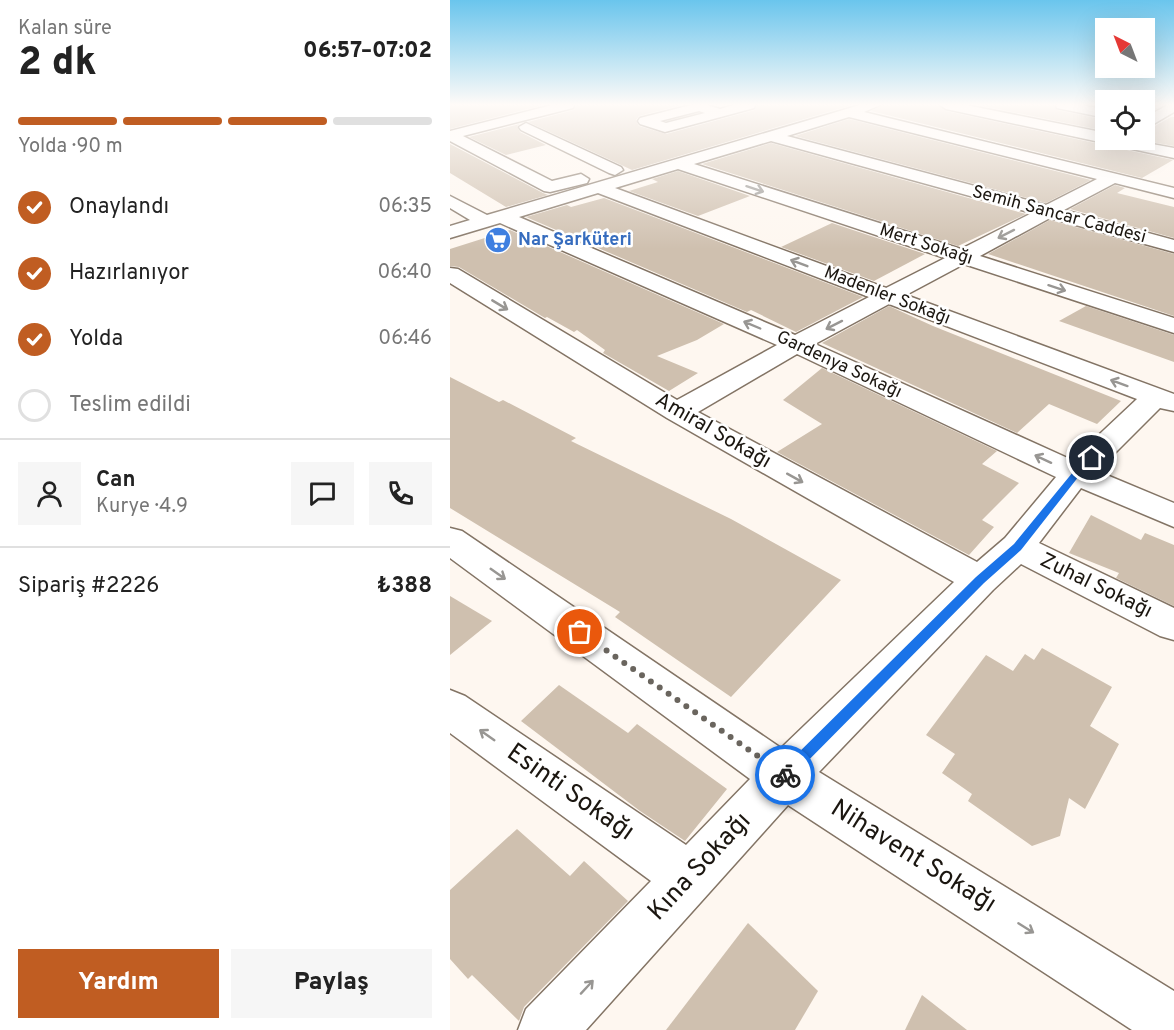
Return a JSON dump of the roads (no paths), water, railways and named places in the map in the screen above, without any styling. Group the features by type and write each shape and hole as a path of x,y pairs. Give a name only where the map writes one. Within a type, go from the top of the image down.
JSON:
{"street":[{"path":"485,153 550,187 615,170 580,153"},
{"path":"526,154 530,153"},
{"path":"450,232 715,153"},
{"name":"Semih Sancar Caddesi","path":"832,153 1174,246"},
{"path":"1015,153 1174,193"},
{"path":"1082,155 1086,153"},
{"name":"Mert Sokağı","path":"679,164 1174,326"},
{"path":"677,412 796,344 1114,177"},
{"name":"Madenler Sokağı","path":"600,188 1165,400"},
{"name":"Gardenya Sokağı","path":"450,201 796,344 1076,474 1174,516"},
{"name":"Amiral Sokağı","path":"450,274 677,412 980,580"},
{"name":"Kına Sokağı","path":"547,1030 784,776 980,580 1017,547 1076,474 1165,400"},
{"name":"Nihavent Sokağı","path":"450,540 784,776 1158,1021"},
{"name":"Zuhal Sokağı","path":"1017,547 1174,625"},
{"name":"Esinti Sokağı","path":"450,709 690,878"}],"place":[{"name":"Nar Şarküteri","path":"498,240"}]}
